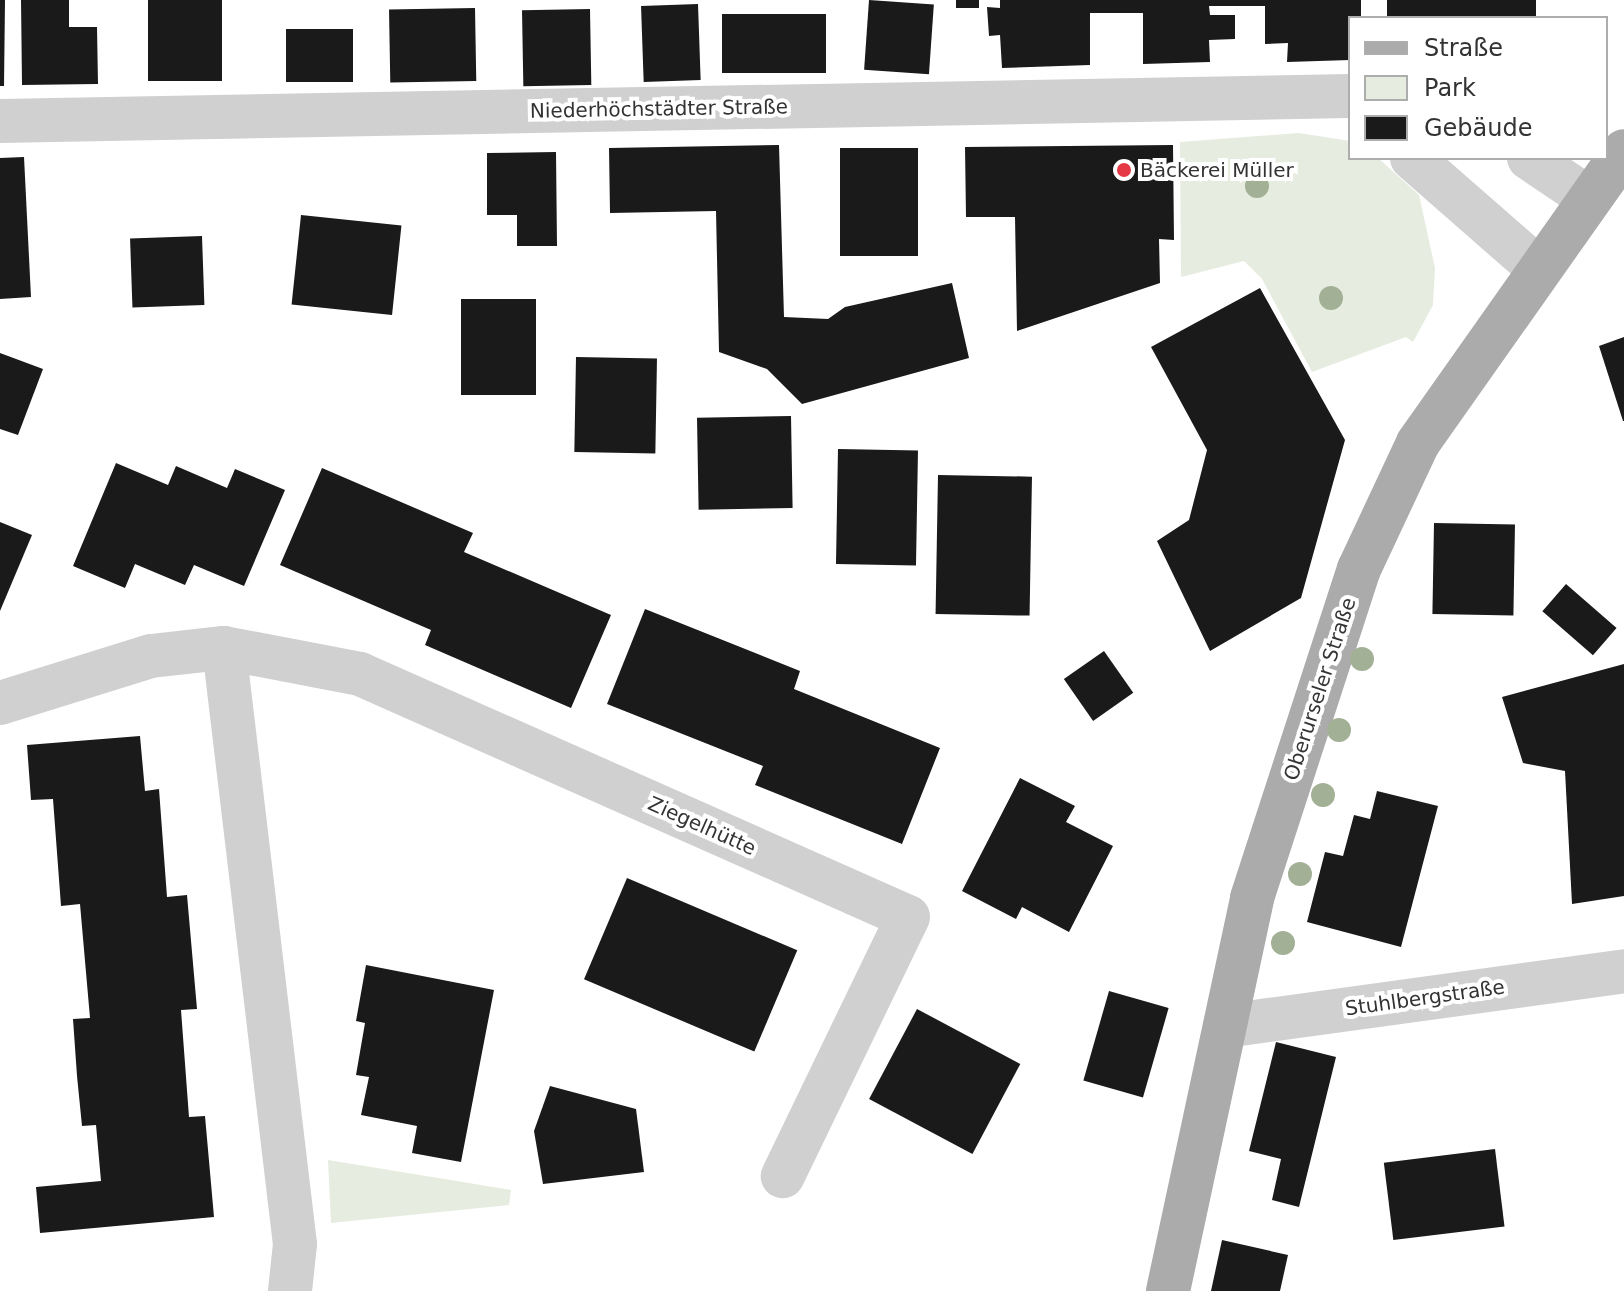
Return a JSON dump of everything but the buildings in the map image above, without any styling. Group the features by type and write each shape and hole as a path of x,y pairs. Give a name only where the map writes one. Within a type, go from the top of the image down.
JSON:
{"main road":[{"name":"Oberurseler Straße","path":"1168,1291 1252,898 1359,569 1418,443 1624,151"}],"street":[{"name":"Niederhöchstädter Straße","path":"0,121 1339,103"},
{"path":"1414,160 1539,269"},
{"path":"1532,160 1590,199"},
{"path":"224,648 295,1244 290,1291"},
{"name":"Ziegelhütte","path":"0,703 151,656 224,648 360,674 908,917 783,1176"},
{"name":"Stuhlbergstraße","path":"1225,1026 1624,971"}],"green space":[{"path":"1299,133 1348,141 1348,160 1380,160 1419,195 1435,268 1433,305 1413,342 1406,337 1312,372 1262,279 1244,261 1181,277 1180,142"},
{"path":"328,1160 511,1190 509,1205 331,1223"}],"place":[{"name":"Bäckerei Müller","path":"1124,170"}]}
